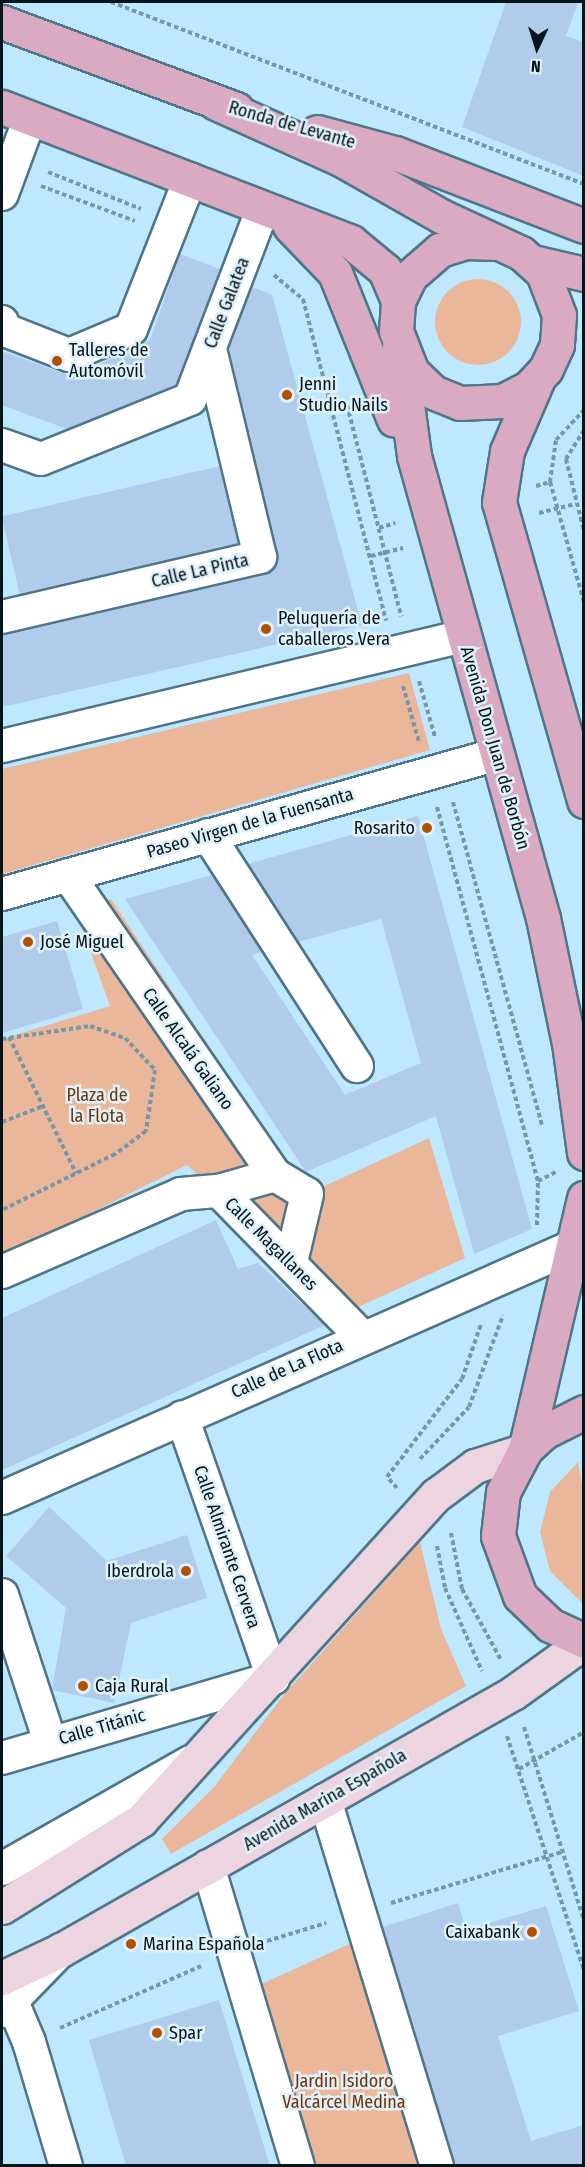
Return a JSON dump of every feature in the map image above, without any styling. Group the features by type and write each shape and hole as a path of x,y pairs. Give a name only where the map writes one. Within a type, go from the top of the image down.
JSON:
{"main road":[{"name":"Ronda de Levante","path":"2,22 216,103 395,153 584,226"},
{"path":"216,103 342,160 533,262 584,274"},
{"path":"16,112 361,247 385,270 398,301 399,346 422,383 460,403 503,401 545,368 584,347"},
{"path":"263,208 314,245 335,273 430,514"},
{"path":"398,301 410,276 435,253 467,242 495,243"},
{"path":"533,262 557,300 560,330 545,368 515,428 499,502 584,801"},
{"name":"Avenida Don Juan de Borbón","path":"399,346 408,427 430,514 498,754 558,986 584,1153"},
{"path":"584,1198 525,1450 503,1492 501,1557 534,1613 584,1642"},
{"path":"2,1907 123,1834 204,1754 436,1495 475,1466 525,1450 543,1432 584,1412"},
{"name":"Avenida Marina Española","path":"4,1990 61,1950 513,1693 584,1642"}],"street":[{"path":"2,194 16,112"},
{"path":"2,322 5,330 69,355 131,329 190,179"},
{"name":"Calle Galatea","path":"2,445 41,459 190,399 263,208"},
{"name":"Calle La Pinta","path":"2,617 260,557 210,348"},
{"path":"2,746 464,636"},
{"name":"Paseo Virgen de la Fuensanta","path":"2,894 498,754"},
{"path":"208,835 357,1066"},
{"name":"Calle Alcalá Galiano","path":"68,875 275,1175"},
{"path":"219,1191 275,1175 307,1194 291,1262"},
{"name":"Calle Magallanes","path":"2,1272 181,1194 219,1191 361,1336"},
{"name":"Calle de La Flota","path":"2,1498 361,1336 574,1246"},
{"name":"Calle Almirante Cervera","path":"182,1417 273,1678"},
{"path":"2,1595 50,1742"},
{"name":"Calle Titánic","path":"2,1758 273,1678"},
{"path":"2,1869 204,1754"},
{"path":"325,1800 437,2166"},
{"path":"208,1866 298,2166"},
{"path":"4,1990 29,2042 66,2166"}],"path":[{"path":"111,2 584,184"},
{"path":"584,430 566,459 584,531"},
{"path":"550,482 584,602"},
{"path":"379,528 410,649 544,1134"},
{"path":"2,1040 9,1037 90,1026 125,1038 155,1070 146,1131 76,1173 2,1210"},
{"path":"9,1037 76,1173"},
{"path":"2,1122 43,1107"},
{"path":"550,1164 551,1185"},
{"path":"546,1222 519,1268 469,1407 412,1468 452,1513 450,1544 458,1578 494,1644 513,1693 584,1921"},
{"path":"519,1769 584,1732"},
{"path":"29,2042 234,1951 562,1852"}],"green space":[{"path":"478,279 495,282 509,291 518,305 521,322 518,339 509,353 495,362 478,365 461,362 447,353 438,339 435,322 438,305 447,291 461,282"},
{"path":"409,673 430,750 2,874 2,769"},
{"name":"Plaza de la Flota","path":"111,899 307,1194 429,1138 465,1258 354,1309 187,1165 2,1257 2,1039 110,1006 76,911"},
{"path":"578,1462 584,1496 583,1604 550,1571 540,1532 550,1492"},
{"path":"420,1542 441,1629 466,1686 171,1854 162,1839 214,1787 282,1697"},
{"name":"Jardin Isidoro Valcárcel Medina","path":"356,1941 424,2165 308,2165 255,1987"}],"building":[{"path":"506,2 578,2 566,36 584,42 584,176 462,127"},
{"path":"180,254 220,269 177,384 67,429 2,405 2,351 73,377 150,340"},
{"path":"252,287 272,295 362,625 2,707 2,634 264,575 277,563 229,348"},
{"path":"220,466 238,544 20,594 2,516"},
{"path":"418,816 532,1229 474,1254 436,1116 306,1172 125,899 212,875 262,952 252,955 345,1095 421,1063 381,919 298,942 248,864"},
{"path":"57,921 83,1009 2,1033 2,937"},
{"path":"216,1220 238,1269 258,1263 325,1325 2,1470 2,1318"},
{"path":"49,1507 107,1561 187,1535 207,1598 131,1623 114,1703 52,1690 66,1608 6,1556"},
{"path":"458,1903 466,1930 546,1906 579,2011 498,2036 531,2141 584,2125 584,2166 454,2166 383,1927"},
{"path":"219,2000 270,2166 126,2166 89,2040"}],"place":[{"name":"Talleres de Automóvil","path":"57,361"},
{"name":"Jenni Studio Nails","path":"287,395"},
{"name":"Peluquería de caballeros Vera","path":"266,629"},
{"name":"Rosarito","path":"427,828"},
{"name":"José Miguel","path":"28,942"},
{"name":"Iberdrola","path":"186,1571"},
{"name":"Caja Rural","path":"83,1686"},
{"name":"Caixabank","path":"532,1932"},
{"name":"Marina Española","path":"131,1944"},
{"name":"Spar","path":"157,2033"}]}
